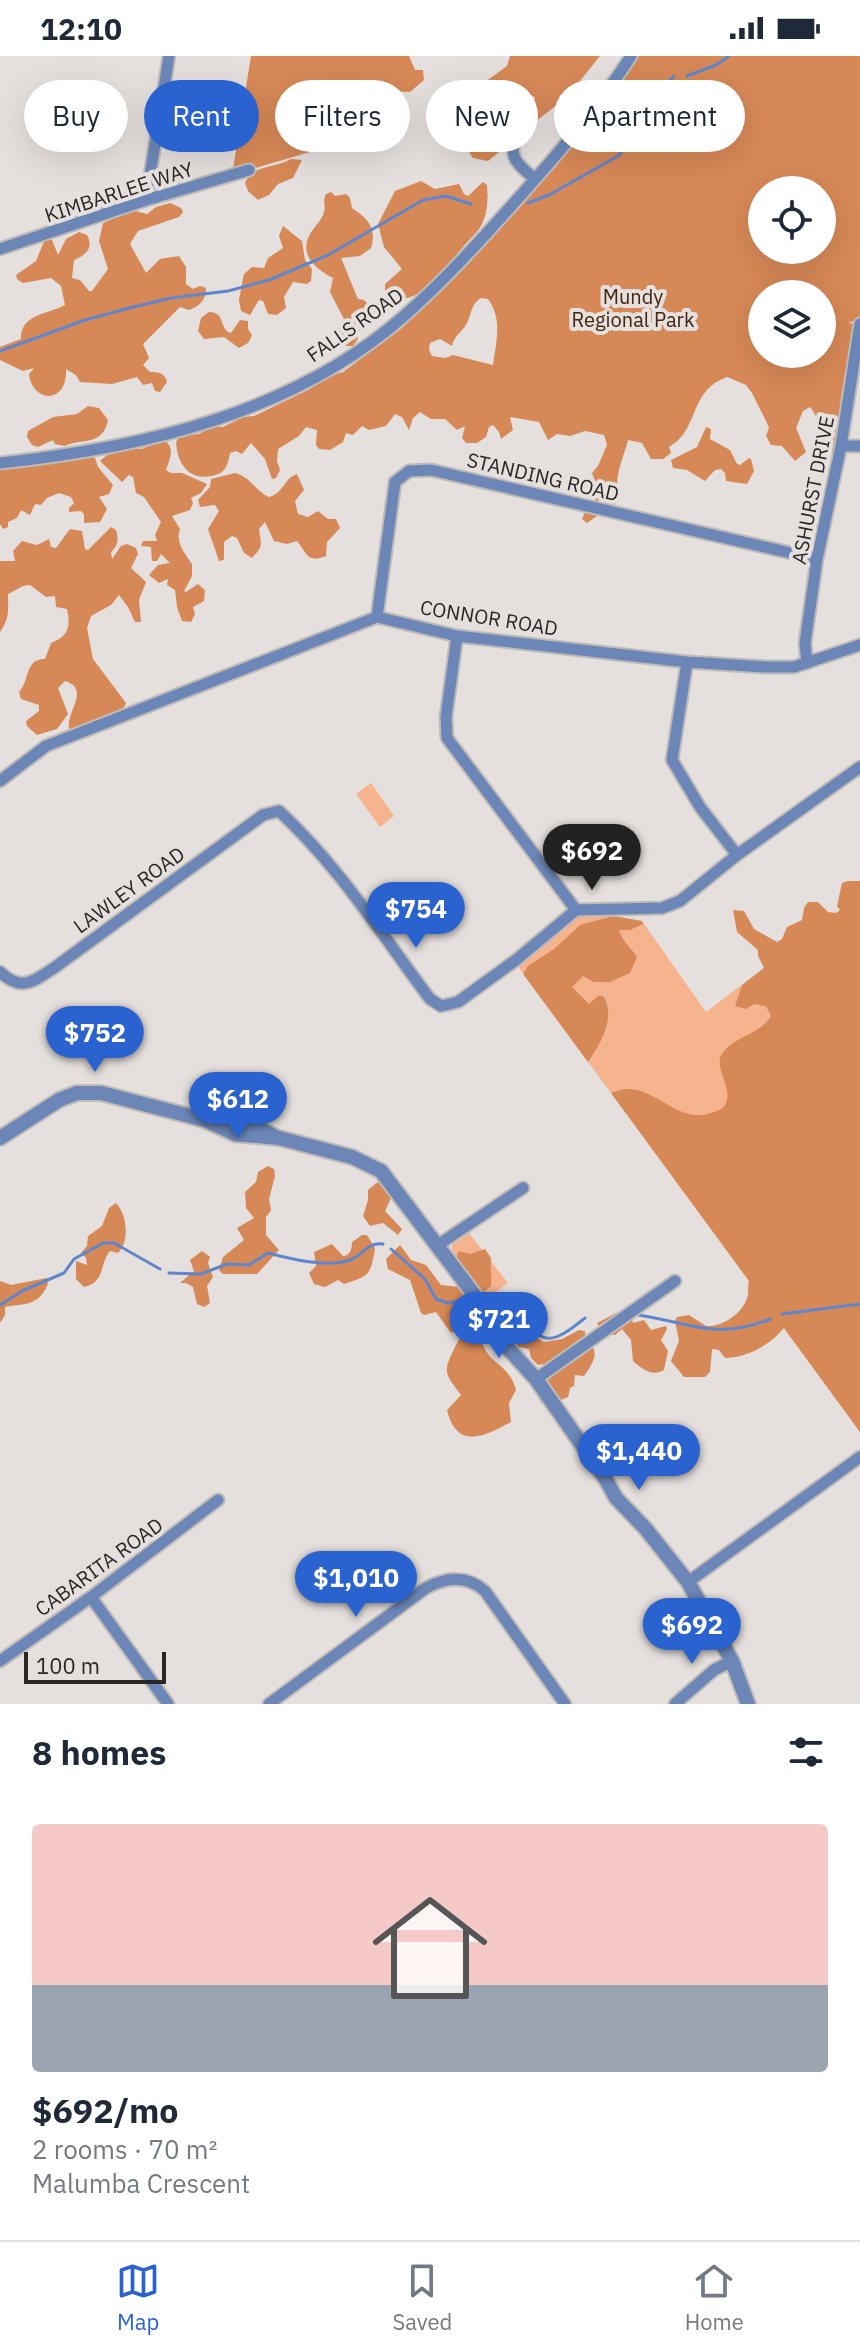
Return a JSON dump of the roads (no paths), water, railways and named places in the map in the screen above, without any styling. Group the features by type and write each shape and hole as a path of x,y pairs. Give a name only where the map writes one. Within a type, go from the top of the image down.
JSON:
{"street":[{"path":"146,200 169,56"},
{"name":"FALLS ROAD","path":"0,463 136,443 225,418 306,381 351,354 402,318 457,266 598,104 631,56"},
{"path":"512,152 515,161 535,179"},
{"name":"KIMBARLEE WAY","path":"0,249 146,200 249,170"},
{"name":"ASHURST DRIVE","path":"807,663 805,643 817,559 841,446 860,324"},
{"path":"841,446 860,446"},
{"name":"STANDING ROAD","path":"377,617 395,482 409,471 431,470 817,559"},
{"path":"0,781 46,746 377,617"},
{"name":"CONNOR ROAD","path":"377,617 457,636 687,662 766,667 794,667 860,645"},
{"path":"457,636 446,717 447,738 576,910 662,908 680,901 737,855 860,767"},
{"path":"687,662 672,760 700,807 737,855"},
{"name":"LAWLEY ROAD","path":"0,972 11,982 28,984 263,815 279,811 297,827 349,890 430,999 441,1006 458,1002 516,960 576,910"},
{"path":"0,1138 59,1100 77,1093 101,1093 205,1120 235,1134 279,1138 352,1157 381,1171 498,1328 523,1355 533,1376 605,1478 633,1505 645,1528 688,1582 732,1661 748,1704"},
{"path":"438,1245 523,1188"},
{"path":"533,1376 675,1281"},
{"path":"688,1582 860,1457"},
{"name":"CABARITA ROAD","path":"0,1661 91,1597 218,1500"},
{"path":"269,1704 426,1588 445,1580 459,1579 485,1591 565,1704"},
{"path":"91,1597 168,1704"},
{"path":"675,1704 714,1670 732,1661"}],"waterway":[{"path":"687,76 716,65 729,56"},
{"path":"528,203 549,195 618,156 631,141 648,103 674,76"},
{"path":"0,351 85,320 133,307 171,298 228,291 269,280 328,255 423,200 446,196 471,204"},
{"path":"0,1305 22,1291 64,1273 74,1259 103,1243 114,1243 160,1269"},
{"path":"169,1273 201,1274 227,1264 249,1265 268,1253 309,1262 341,1262 354,1258 373,1245 383,1244"},
{"path":"391,1249 425,1279 436,1299 448,1303 471,1299"},
{"path":"492,1300 512,1302"},
{"path":"782,1314 860,1304"},
{"path":"520,1312 535,1332 549,1338 565,1333 585,1318"},
{"path":"638,1315 718,1330 770,1319"}],"park label":[{"name":"Mundy Regional Park","path":"633,308"}]}
